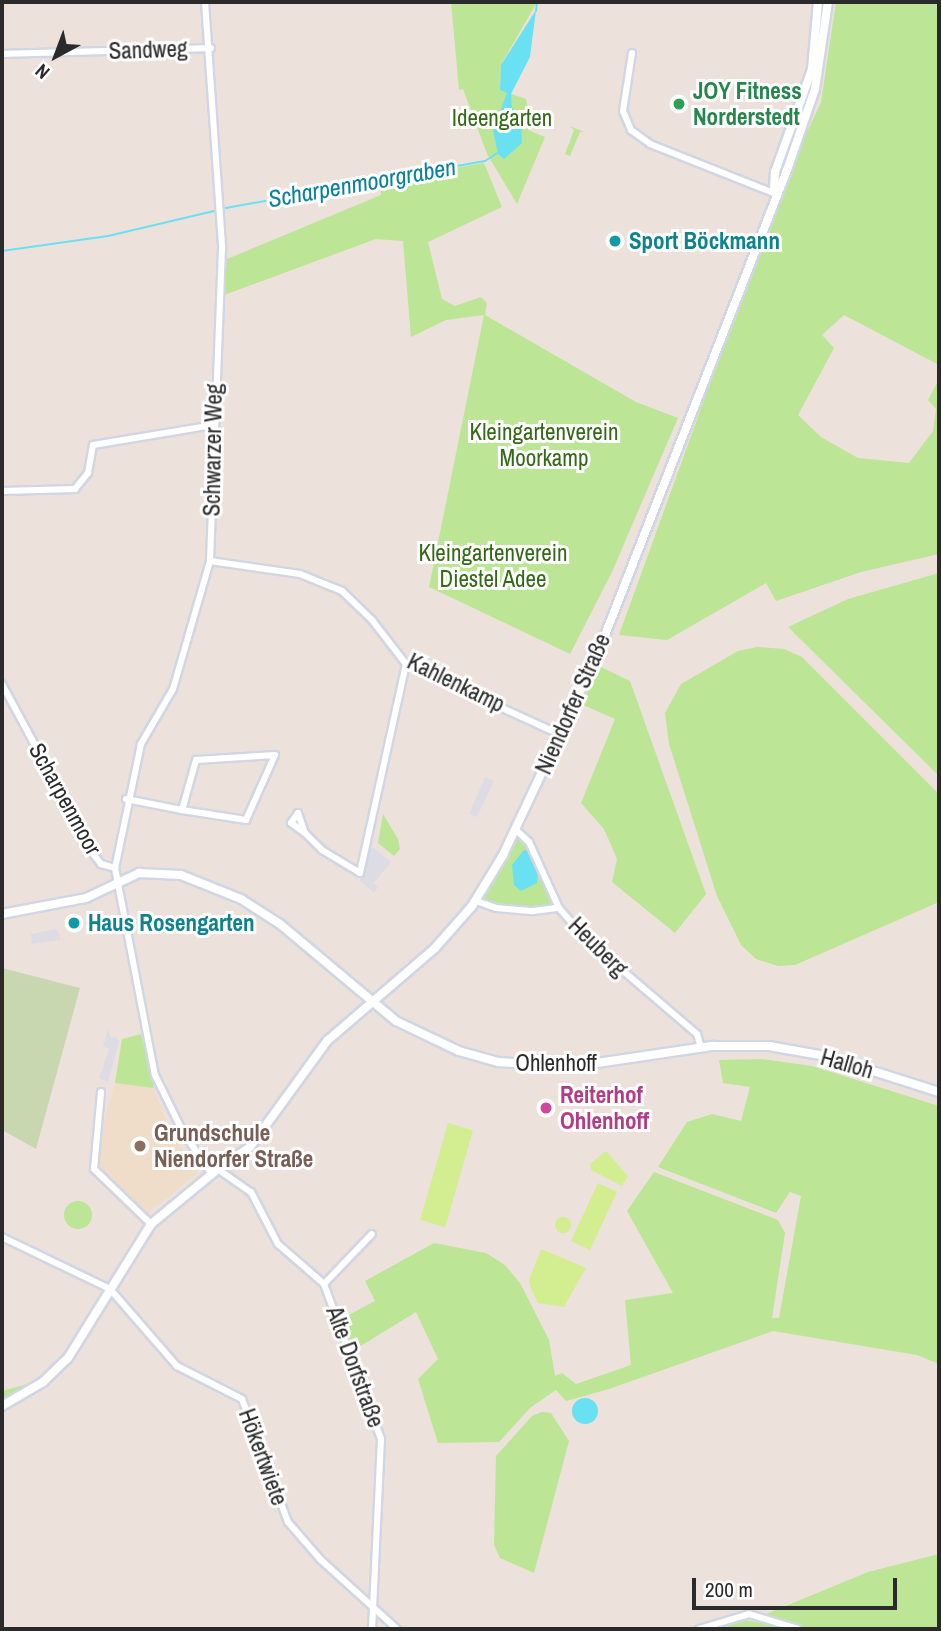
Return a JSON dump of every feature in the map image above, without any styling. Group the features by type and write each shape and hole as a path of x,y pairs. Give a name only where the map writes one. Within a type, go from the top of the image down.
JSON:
{"main road":[{"name":"Niendorfer Straße","path":"774,193 775,172 812,69 818,2"},
{"name":"Niendorfer Straße","path":"2,1406 43,1382 68,1358 151,1224 178,1198 216,1172 252,1141 317,1053 435,948 476,901 561,735 650,522 815,89 828,2"},
{"name":"Ohlenhoff","path":"2,914 86,898 139,873 160,872 220,888 280,924 371,1003 424,1037 498,1062 585,1066 701,1048 753,1045"},
{"name":"Halloh","path":"753,1045 826,1056 939,1092"}],"street":[{"name":"Schwarzer Weg","path":"120,882 115,869 126,799 141,744 173,690 210,561 222,248 211,48 205,2"},
{"name":"Sandweg","path":"2,54 211,48"},
{"path":"632,53 623,111 631,130 650,144 774,193"},
{"path":"2,491 75,489 88,473 93,445 214,425"},
{"name":"Kahlenkamp","path":"210,561 300,575 342,592 372,620 406,664 561,735"},
{"path":"305,833 360,873 406,664"},
{"name":"Scharpenmoor","path":"2,684 94,855 101,863 115,869"},
{"path":"126,799 182,810 246,820 275,755 196,760 182,810"},
{"name":"Heuberg","path":"515,829 530,842 559,908 587,940 697,1034 701,1048"},
{"name":"Alte Dorfstraße","path":"120,882 155,1075 182,1130 216,1172 251,1192 278,1244 324,1284 381,1439 376,1609 372,1629"},
{"path":"476,901 496,908 533,912 559,908"},
{"path":"101,1092 92,1163 96,1176 151,1224"},
{"path":"324,1284 372,1234"},
{"path":"2,1237 110,1289"},
{"name":"Hökertwiete","path":"110,1289 177,1366 242,1399 288,1522 320,1559 397,1629"},
{"path":"699,1629 749,1614 798,1629"}],"shaded area":[{"path":"485,777 494,781 477,817 469,814"},
{"path":"374,848 391,862 374,883 378,887 374,893 360,881 369,849"},
{"path":"57,929 61,940 32,944 31,934"},
{"path":"108,1029 111,1038 116,1037 119,1042 108,1082 99,1078 109,1049 103,1046"},
{"name":"Grundschule Niendorfer Straße","path":"115,1083 154,1088 169,1129 198,1173 146,1215 112,1184 99,1163 101,1130"}],"green space":[{"name":"Ideengarten","path":"451,2 537,2 501,65 500,90 526,99 528,110 535,112 528,130 545,137 517,204 487,154 463,89 459,90"},
{"path":"836,2 939,2 939,365 844,315 822,335 834,348 798,415 821,437 858,458 909,463 933,431 936,409 928,400 939,379 939,554 861,572 776,601 766,583 667,640 619,635 716,367 800,147 821,102"},
{"path":"570,126 584,132 580,132 570,156 565,154 574,130"},
{"path":"484,163 502,207 428,242 442,299 455,306 481,297 487,303 485,315 636,402 678,418 612,572 570,654 429,587 484,315 446,320 411,337 403,241 376,239 224,295 227,259 381,195 380,181"},
{"path":"939,573 939,776 788,627 848,599"},
{"path":"757,647 784,649 802,657 939,794 939,902 795,965 778,966 756,959 741,945 717,896 669,744 665,713 681,684 738,651"},
{"path":"601,667 630,681 706,894 675,933 612,882 617,859 604,829 581,803 615,719 581,704"},
{"path":"383,814 398,839 400,849 394,856 378,843"},
{"path":"517,834 526,839 557,905 535,909 495,906 481,899"},
{"path":"2,968 80,988 36,1149 2,1130"},
{"path":"141,1034 154,1088 115,1083 122,1039"},
{"path":"762,1059 812,1066 939,1106 939,1364 917,1355 773,1331 609,1389 566,1401 556,1390 530,1408 499,1442 438,1443 418,1379 438,1359 416,1312 354,1350 343,1318 375,1301 365,1281 434,1243 486,1253 505,1265 520,1283 549,1340 555,1376 562,1373 576,1384 631,1365 625,1300 673,1293 627,1211 654,1172 778,1220 785,1233 772,1318 779,1318 801,1196 790,1192 776,1213 658,1167 687,1122 712,1114 741,1121 750,1087 723,1083 719,1060"},
{"path":"448,1123 473,1130 445,1227 420,1220"},
{"path":"606,1151 628,1176 622,1186 591,1170 590,1164"},
{"path":"598,1183 617,1192 590,1250 571,1241"},
{"path":"78,1201 88,1205 92,1215 88,1225 78,1229 68,1225 64,1215 68,1205"},
{"path":"563,1217 569,1219 569,1231 563,1233 557,1231 555,1225 557,1219"},
{"path":"541,1249 586,1268 564,1307 538,1303 531,1289 529,1280"},
{"path":"31,1383 24,1390 2,1402 2,1391"},
{"path":"542,1412 551,1413 569,1441 534,1573 500,1558 494,1545 496,1456 532,1416"},
{"path":"939,1554 939,1629 807,1629 766,1614 868,1572"},
{"path":"745,1620 773,1625 783,1629 720,1629"}],"water":[{"path":"536,10 530,57 511,94 512,108 521,120 522,143 504,159 498,154 493,130 507,93 500,90 501,65"},
{"path":"524,850 531,852 538,874 537,883 521,891 514,885 512,865"},
{"path":"585,1398 594,1402 598,1411 594,1420 585,1424 576,1420 572,1411 576,1402"}],"waterway":[{"name":"Scharpenmoorgraben","path":"536,11 537,2"},
{"name":"Scharpenmoorgraben","path":"226,208 485,161 499,152"},
{"name":"Scharpenmoorgraben","path":"2,251 108,236 214,211"}],"place":[{"name":"JOY Fitness Norderstedt","path":"679,104"},
{"name":"Sport Böckmann","path":"615,241"},
{"name":"Haus Rosengarten","path":"74,923"},
{"name":"Reiterhof Ohlenhoff","path":"546,1108"},
{"name":"Grundschule Niendorfer Straße","path":"140,1146"}],"park label":[{"name":"Kleingartenverein Moorkamp","path":"544,445"},
{"name":"Kleingartenverein Diestel Adee","path":"493,566"}]}
